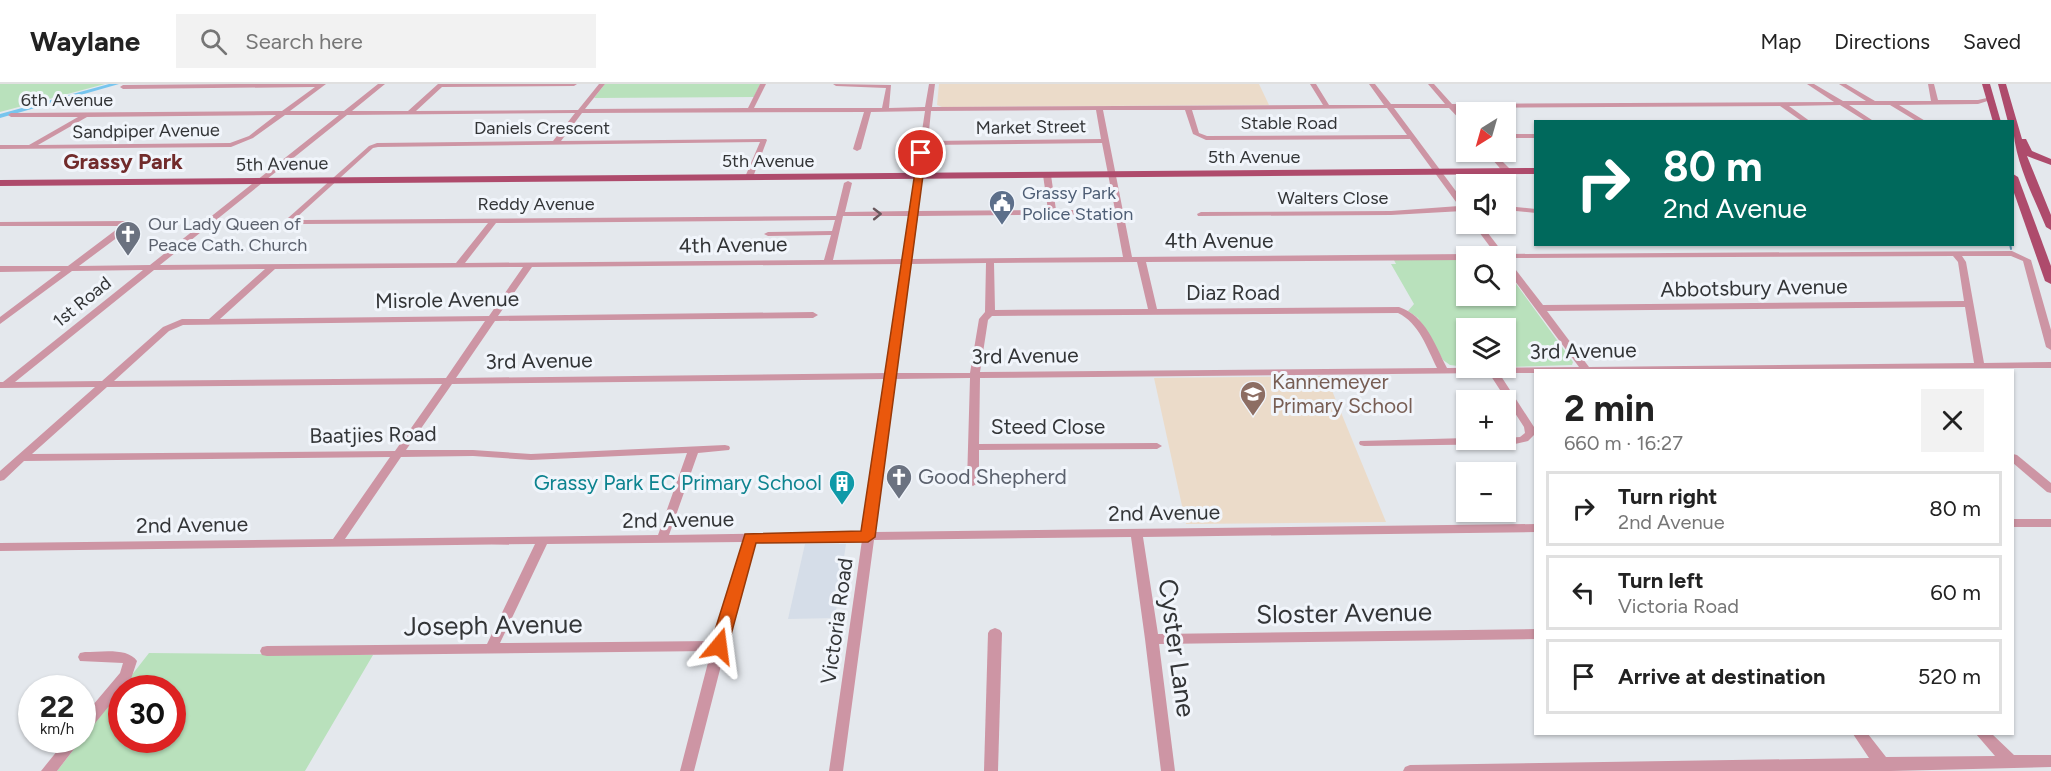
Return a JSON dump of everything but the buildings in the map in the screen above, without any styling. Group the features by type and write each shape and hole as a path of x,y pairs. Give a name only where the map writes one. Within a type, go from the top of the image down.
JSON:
{"main road":[{"path":"1986,84 1996,117"},
{"path":"2002,84 2012,120"},
{"path":"2014,125 2028,153 2051,163"},
{"path":"2014,126 2026,167 2051,227"},
{"path":"2014,170 2051,163"},
{"path":"2014,165 2051,170"},
{"name":"5th Avenue","path":"0,183 1534,171"},
{"path":"2014,179 2051,281"},
{"path":"2014,194 2025,206"}],"street":[{"name":"1st Road","path":"2,386 382,84"},
{"path":"409,112 442,84 574,84"},
{"path":"555,143 602,84"},
{"path":"750,111 763,84"},
{"path":"836,84 889,86 885,110"},
{"name":"Victoria Road","path":"836,771 932,84"},
{"path":"1312,84 1328,107"},
{"path":"1372,84 1456,196"},
{"path":"1431,84 1456,112"},
{"path":"1810,84 1869,120"},
{"path":"1842,84 1874,103"},
{"path":"1931,84 1935,102"},
{"path":"123,87 322,85"},
{"name":"Sandpiper Avenue","path":"0,147 231,145 251,137 322,85"},
{"name":"6th Avenue","path":"11,115 1843,104 1959,102 1990,99"},
{"name":"6th Avenue","path":"1959,102 1979,105 1996,117"},
{"path":"1892,103 1921,120"},
{"path":"1783,104 1805,120"},
{"path":"1100,108 1104,141 1128,260"},
{"name":"Stable Road","path":"1188,108 1196,134 1206,138 1411,137"},
{"path":"856,149 868,110"},
{"path":"29,147 86,115"},
{"path":"1516,136 1534,136"},
{"name":"Daniels Crescent","path":"334,180 371,147 377,145 764,140 749,177"},
{"name":"Market Street","path":"923,143 1104,141"},
{"path":"1499,162 1507,171"},
{"path":"1047,175 1052,213"},
{"name":"Reddy Avenue","path":"334,180 293,216 293,220 494,220 1118,212"},
{"path":"828,262 848,183"},
{"path":"1516,209 1534,211"},
{"name":"Walters Close","path":"1201,214 1391,213 1456,210"},
{"path":"458,266 494,220"},
{"path":"0,224 127,224 126,228 0,321"},
{"path":"768,234 835,233"},
{"path":"1485,234 1495,246"},
{"path":"1516,256 2006,252 2019,254 2027,260 2051,347"},
{"path":"1955,253 1962,262 1979,364"},
{"name":"4th Avenue","path":"0,269 1456,257"},
{"path":"1141,260 1153,312"},
{"path":"974,447 975,375 984,319 990,313 990,261"},
{"path":"336,543 529,265"},
{"path":"213,320 273,267"},
{"path":"1516,276 1585,369"},
{"name":"Abbotsbury Avenue","path":"1540,308 1969,304"},
{"name":"Diaz Road","path":"990,313 1399,310 1416,320 1443,370"},
{"name":"Misrole Avenue","path":"0,477 170,326 188,321 813,315"},
{"name":"3rd Avenue","path":"1695,369 1910,368 1979,364 2051,365"},
{"name":"3rd Avenue","path":"2,386 104,383 1456,370"},
{"name":"3rd Avenue","path":"1516,370 1534,370"},
{"path":"1364,443 1524,439 1530,434 1529,427 1497,378"},
{"name":"Steed Close","path":"973,482 974,447 1157,446"},
{"name":"Baatjies Road","path":"22,458 473,453 531,457 725,448"},
{"path":"662,539 693,450"},
{"path":"2014,458 2051,489"},
{"path":"2014,523 2051,523"},
{"name":"2nd Avenue","path":"0,547 1534,528"},
{"name":"Cyster Lane","path":"1136,532 1168,771"},
{"path":"687,771 750,538"},
{"path":"491,649 543,541"},
{"path":"991,771 995,633"},
{"name":"Sloster Avenue","path":"1152,639 1534,634"},
{"name":"Joseph Avenue","path":"267,651 719,646"},
{"path":"85,657 125,658 130,661 126,675 96,712"},
{"path":"1861,735 1885,767"},
{"path":"1984,735 2011,762"},
{"path":"48,771 63,753"},
{"path":"1410,771 1885,767 2051,761"}],"shaded area":[{"path":"939,84 1259,84 1269,105 942,107 937,105"},
{"name":"Kannemeyer Primary School","path":"1326,376 1386,522 1186,524 1154,378"},
{"path":"805,544 846,544 835,618 788,619"}],"green space":[{"path":"0,84 105,84 0,112"},
{"path":"605,84 760,84 754,97 594,98"},
{"path":"1456,259 1456,306 1516,306 1516,284 1573,362 1572,365 1516,367 1516,318 1456,318 1456,366 1450,365 1443,360 1418,318 1408,311 1414,304 1391,264 1396,264 1394,260"},
{"path":"149,653 373,655 305,771 57,771 71,753 96,753 96,721 108,706 108,753 186,753 186,675 132,675"}],"waterway":[{"path":"0,116 116,84"}],"place":[{"name":"Grassy Park Police Station","path":"1002,226"},
{"name":"Our Lady Queen of Peace Cath. Church","path":"128,257"},
{"name":"Kannemeyer Primary School","path":"1253,417"},
{"name":"Good Shepherd","path":"899,500"},
{"name":"Grassy Park EC Primary School","path":"842,506"}],"district":[{"name":"Grassy Park","path":"123,161"}],"route":[{"path":"719,646 750,538 868,537 921,153"}]}
